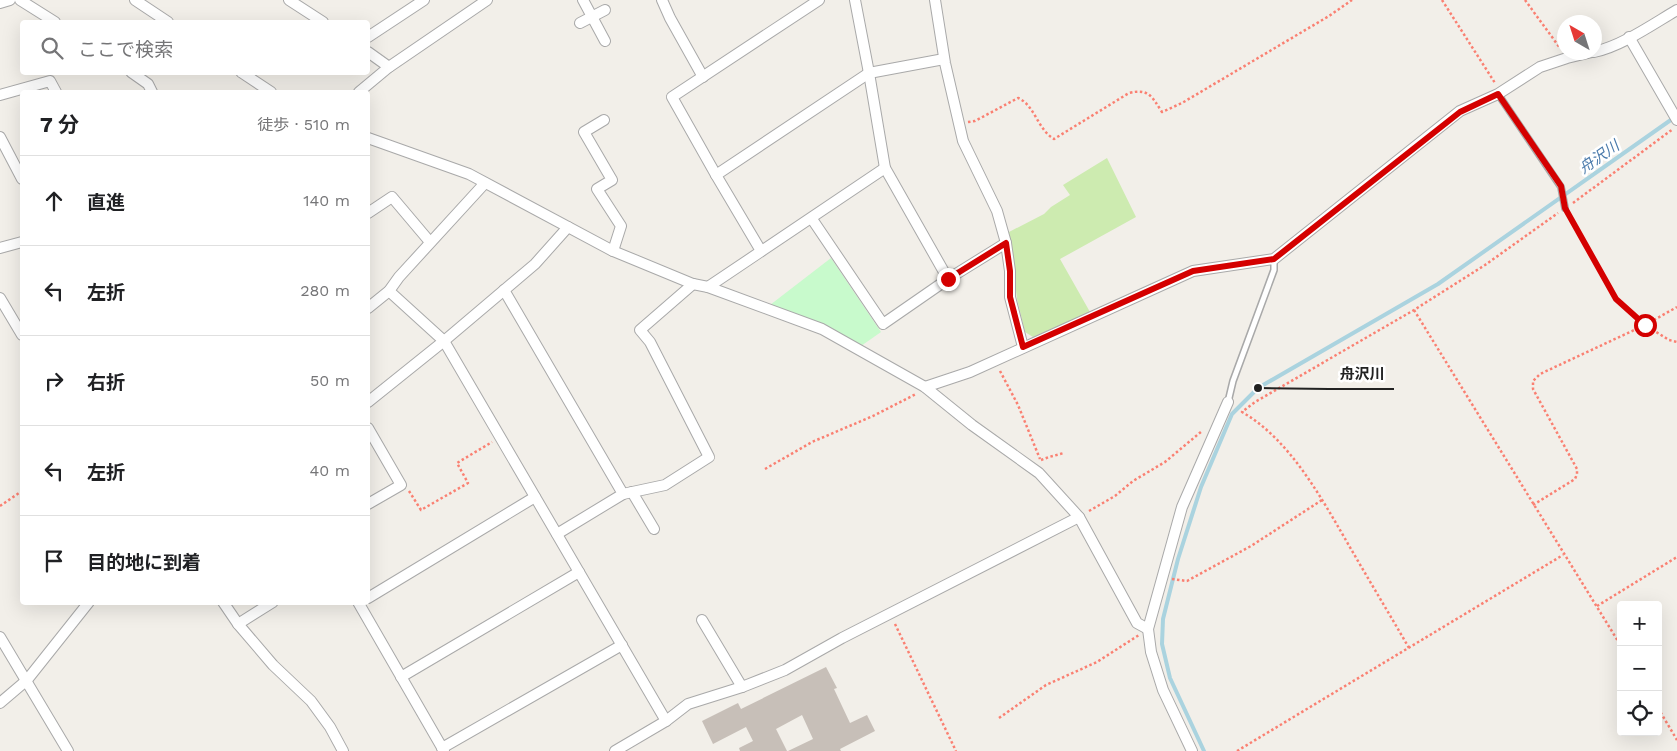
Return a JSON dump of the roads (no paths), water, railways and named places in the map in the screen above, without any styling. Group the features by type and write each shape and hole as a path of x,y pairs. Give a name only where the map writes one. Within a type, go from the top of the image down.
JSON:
{"street":[{"path":"0,3 10,0"},
{"path":"20,0 52,20"},
{"path":"135,0 165,20"},
{"path":"289,0 320,20"},
{"path":"370,36 424,0"},
{"path":"361,90 389,67 487,0"},
{"path":"583,0 605,41"},
{"path":"662,0 703,77"},
{"path":"760,251 672,97 819,0"},
{"path":"855,0 870,73 885,168 948,279"},
{"path":"935,0 944,59 963,141 997,211 1006,243 1010,271 1010,297 1023,347"},
{"path":"580,23 605,10"},
{"path":"1602,50 1677,10"},
{"path":"1629,37 1677,120"},
{"path":"370,53 389,67"},
{"path":"716,175 870,73 944,59"},
{"path":"925,387 970,372 1193,271 1274,259 1460,112 1500,93 1540,67 1561,60"},
{"path":"135,75 148,84 151,90"},
{"path":"246,75 268,90"},
{"path":"0,95 50,81 55,90"},
{"path":"604,120 584,132 612,180 597,189 621,226 613,251"},
{"path":"0,137 20,175"},
{"path":"370,139 469,174 613,251 692,284 708,287 822,329 925,387 972,425 1039,473 1079,517 1137,623 1148,629"},
{"path":"708,287 760,251 812,219 885,168"},
{"path":"370,306 389,291 430,242 485,183"},
{"path":"370,212 392,197 430,242"},
{"path":"812,219 884,324 948,279 1006,243"},
{"path":"370,400 535,264 568,227"},
{"path":"0,248 20,243"},
{"path":"557,534 628,493 665,485 709,457 650,342 640,330 692,284"},
{"path":"504,290 628,493 654,529"},
{"path":"389,291 444,341 666,721"},
{"path":"0,298 20,332"},
{"path":"1192,751 1163,690 1151,652 1148,629 1182,507 1228,402"},
{"path":"370,431 401,485 370,503"},
{"path":"370,597 535,497"},
{"path":"615,751 666,721 688,704 742,687 785,670 1079,517"},
{"path":"401,677 579,572"},
{"path":"0,703 27,680 87,605"},
{"path":"225,605 238,624 273,665 312,701 330,727 343,751"},
{"path":"238,624 268,605"},
{"path":"363,605 401,677 443,749 622,645"},
{"path":"702,620 742,687"},
{"path":"0,636 68,751"}],"lane":[{"path":"1500,93 1561,186 1565,208"},
{"path":"1228,402 1274,270 1274,259"}],"waterway":[{"name":"舟沢川","path":"1204,751 1170,678 1162,644 1163,619 1178,559 1201,487 1232,414 1258,388 1438,284 1675,117"}],"place":[{"name":"舟沢川","path":"1258,388"}]}
